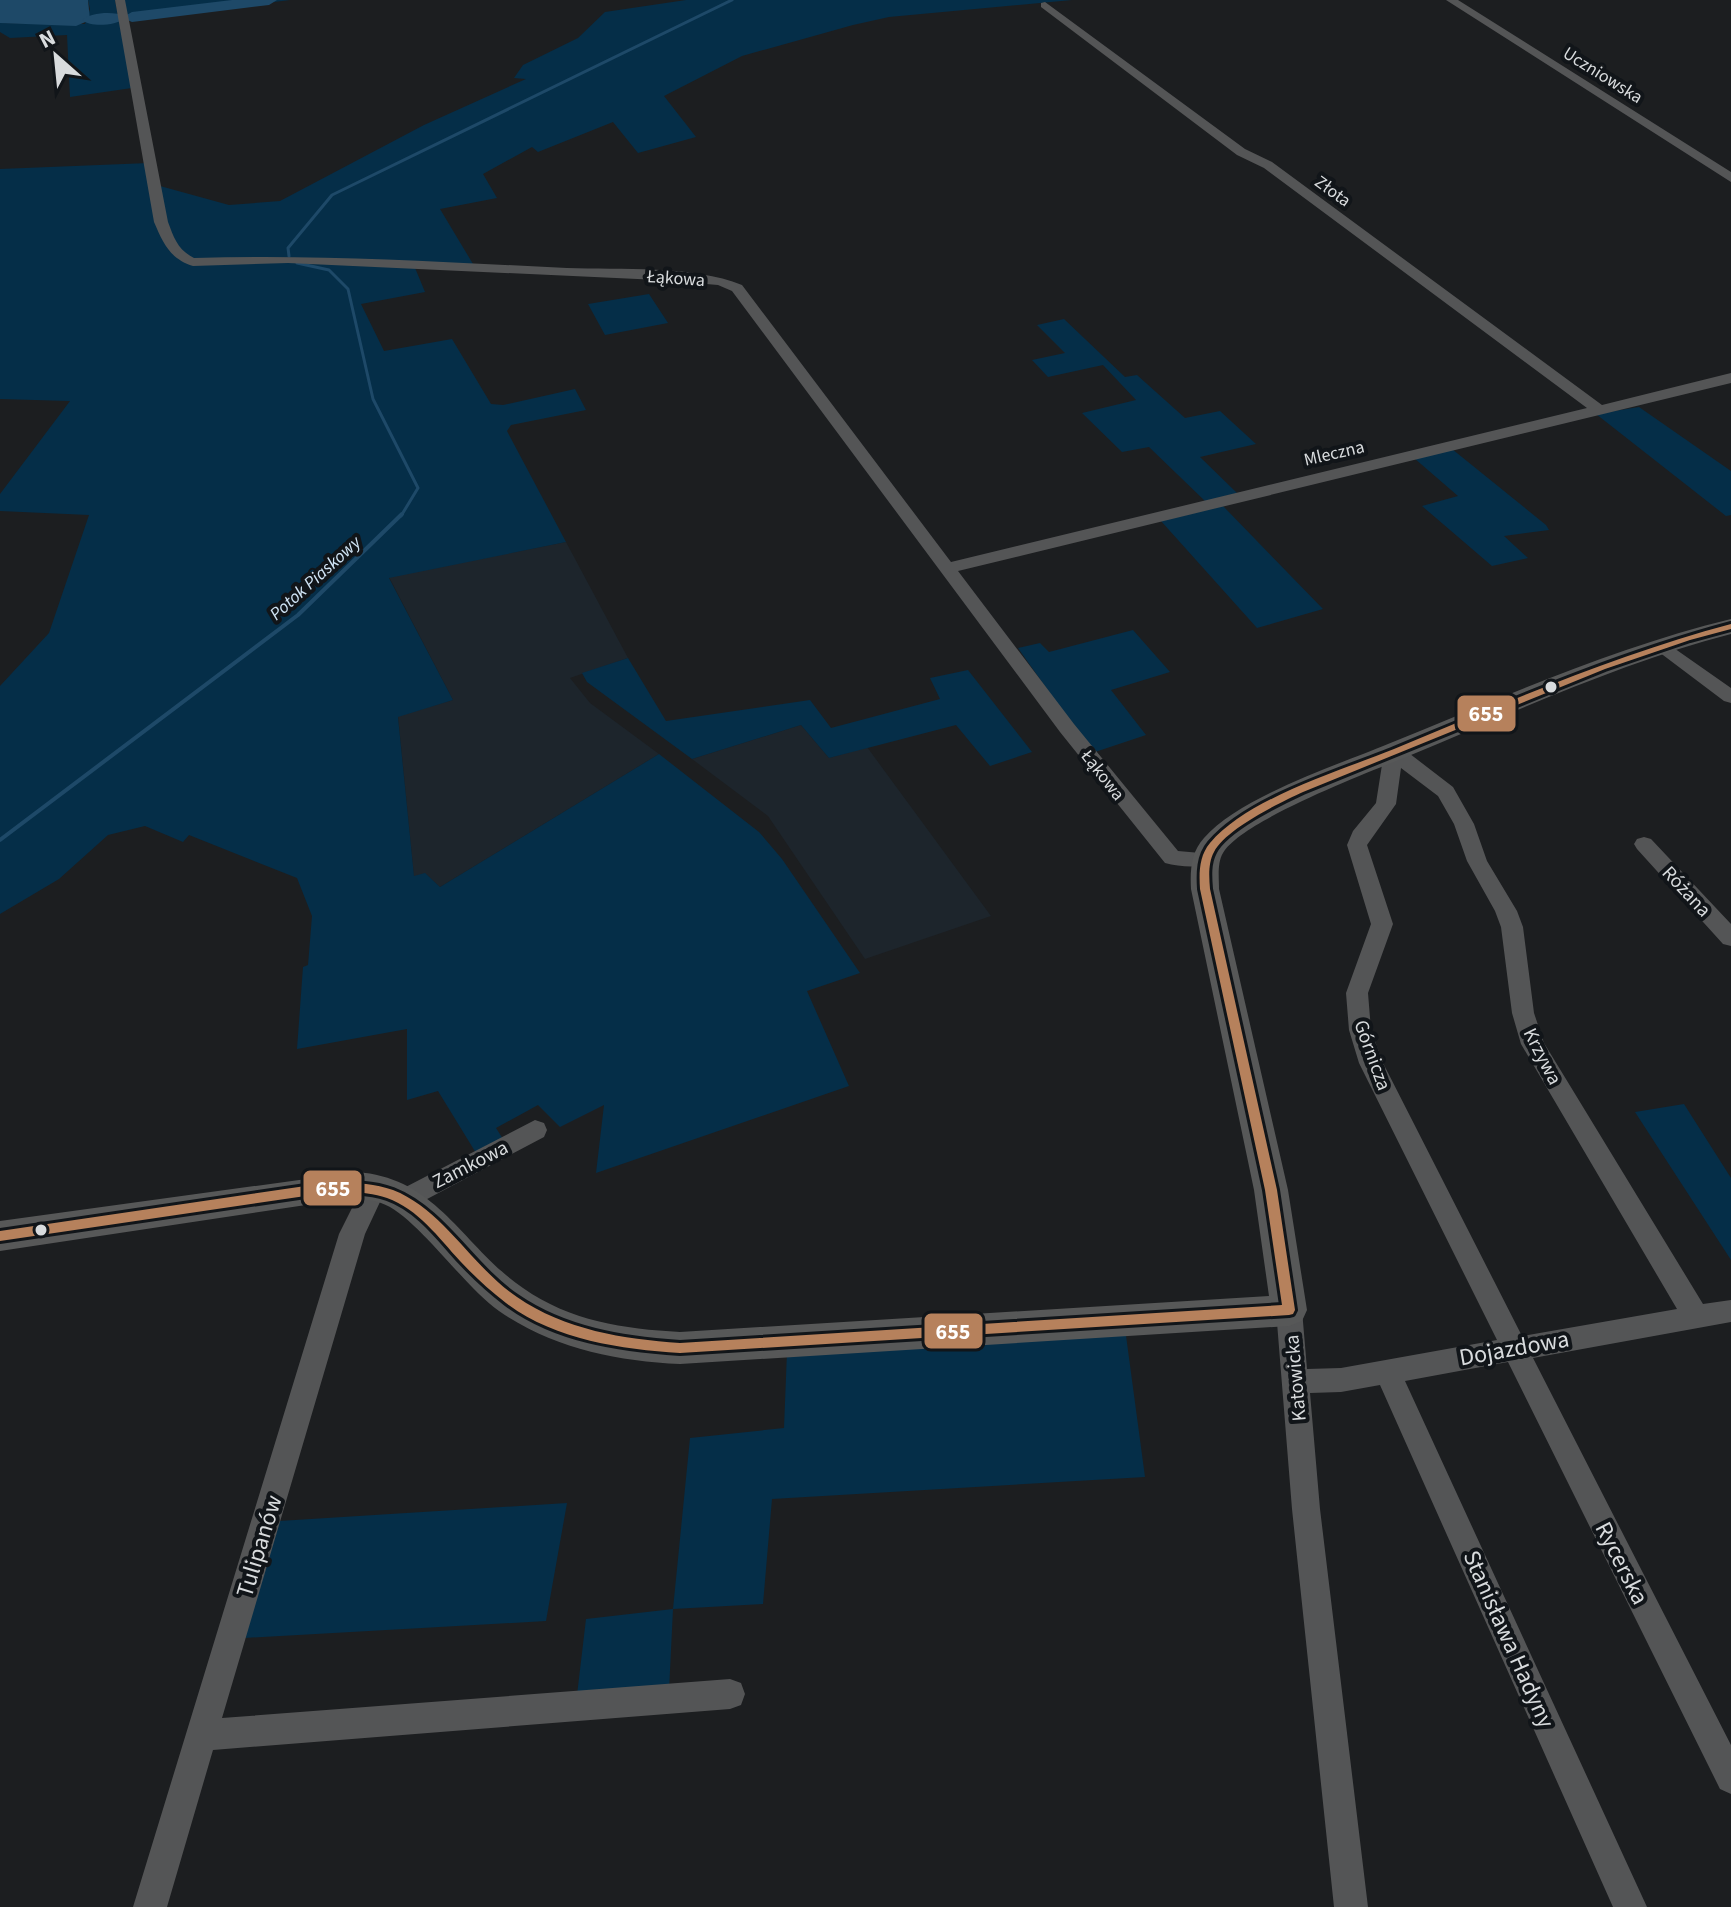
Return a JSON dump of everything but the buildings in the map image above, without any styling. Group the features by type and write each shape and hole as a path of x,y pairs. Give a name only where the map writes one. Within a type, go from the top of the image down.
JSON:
{"street":[{"name":"Łąkowa","path":"120,0 158,209 172,250 179,258 193,262 288,259 720,281 737,288 1143,825 1172,858 1205,859"},
{"name":"Uczniowska","path":"1453,2 1479,0"},
{"name":"Uczniowska","path":"1453,2 1731,178"},
{"name":"Złota","path":"1045,5 1241,152 1268,165 1599,410"},
{"name":"Mleczna","path":"947,568 1731,378"},
{"path":"1205,859 1213,845 1243,822 1306,790 1609,662 1731,626"},
{"path":"1661,645 1731,697"},
{"name":"Krzywa","path":"1394,752 1446,792 1457,809 1477,861 1512,927 1523,1013 1533,1044 1696,1317"},
{"name":"Górnicza","path":"1394,752 1386,804 1360,836 1357,845 1382,924 1357,993 1360,1030 1371,1063 1512,1348"},
{"name":"Różana","path":"1644,844 1731,938"},
{"name":"Katowicka","path":"1205,859 1205,889 1271,1190 1289,1310 1306,1509 1351,1907"},
{"name":"Zamkowa","path":"390,1193 535,1130"},
{"path":"0,1236 311,1192 390,1193 509,1299 568,1330 621,1345 680,1348 1289,1310"},
{"name":"Tulipanów","path":"150,1907 352,1234 390,1193"},
{"name":"Dojazdowa","path":"1296,1381 1318,1383 1731,1311"},
{"name":"Rycerska","path":"1512,1348 1731,1778"},
{"name":"Stanisława Hadyny","path":"1387,1371 1630,1907"},
{"path":"203,1735 730,1694"}],"shaded area":[{"path":"0,0 88,0 90,20 76,26 0,23"},
{"path":"88,0 115,0 132,88 70,97 67,35 10,38 0,32 0,23 85,24 90,9"},
{"path":"124,0 290,0 127,20"},
{"path":"686,0 1072,0 889,17 742,56 664,96 696,137 638,153 613,122 538,152 532,147 483,174 497,198 440,209 473,264 413,263 425,292 361,304 384,351 452,339 491,404 503,405 575,389 586,410 511,425 507,431 566,542 389,578 453,700 398,717 414,876 425,873 440,887 659,754 759,832 782,859 860,973 807,991 849,1086 596,1173 604,1105 560,1127 538,1105 496,1128 503,1139 476,1153 438,1091 407,1100 407,1029 297,1049 303,967 308,965 312,916 297,878 189,835 183,842 145,826 108,835 59,879 0,914 0,686 49,633 89,515 0,511 0,494 70,401 0,399 0,169 149,163 160,186 229,205 280,201 424,125 526,79 514,78 523,65 578,38 605,12"},
{"path":"649,294 668,323 605,335 588,304"},
{"path":"1064,319 1125,377 1137,375 1185,418 1220,411 1256,444 1200,457 1237,493 1205,501 1149,447 1122,452 1082,413 1136,400 1103,365 1048,377 1032,360 1065,353 1037,325"},
{"path":"1639,407 1731,471 1731,515 1726,516 1596,414"},
{"path":"1452,449 1546,525 1549,530 1504,536 1528,558 1492,566 1422,506 1458,496 1414,458"},
{"path":"1223,506 1323,609 1257,628 1161,521"},
{"path":"566,542 628,658 570,678 590,703 659,754 440,887 425,874 414,877 398,716 453,700 389,577"},
{"path":"1133,630 1170,672 1111,690 1146,735 1092,753 1018,648 1040,643 1049,652"},
{"path":"628,658 666,721 810,700 831,728 940,699 930,678 968,670 1032,752 990,766 956,725 829,758 801,725 692,759 587,682 582,673"},
{"path":"801,725 829,758 867,747 991,916 865,959 768,816 692,759"},
{"path":"1684,1104 1731,1178 1731,1260 1635,1112"},
{"path":"1125,1328 1145,1477 772,1499 763,1604 673,1609 690,1438 784,1428 787,1352"},
{"path":"567,1503 546,1621 244,1638 279,1521"},
{"path":"673,1609 669,1691 577,1695 586,1619"}],"waterway":[{"path":"132,17 269,0"},
{"name":"Potok Piaskowy","path":"289,256 288,248 332,195 732,0"},
{"path":"90,20 118,18"},
{"name":"Potok Piaskowy","path":"297,263 329,270 348,289 373,399 418,488 401,516"},
{"name":"Potok Piaskowy","path":"0,840 298,615 402,514"}],"transit line":[{"name":"655","path":"1289,1310 1271,1190 1205,889 1205,864 1211,848 1252,814 1325,779 1602,667 1731,626"},
{"name":"655","path":"0,1236 326,1188 361,1188 389,1194 412,1205 486,1280 530,1312 592,1336 680,1348 1289,1310"}]}
